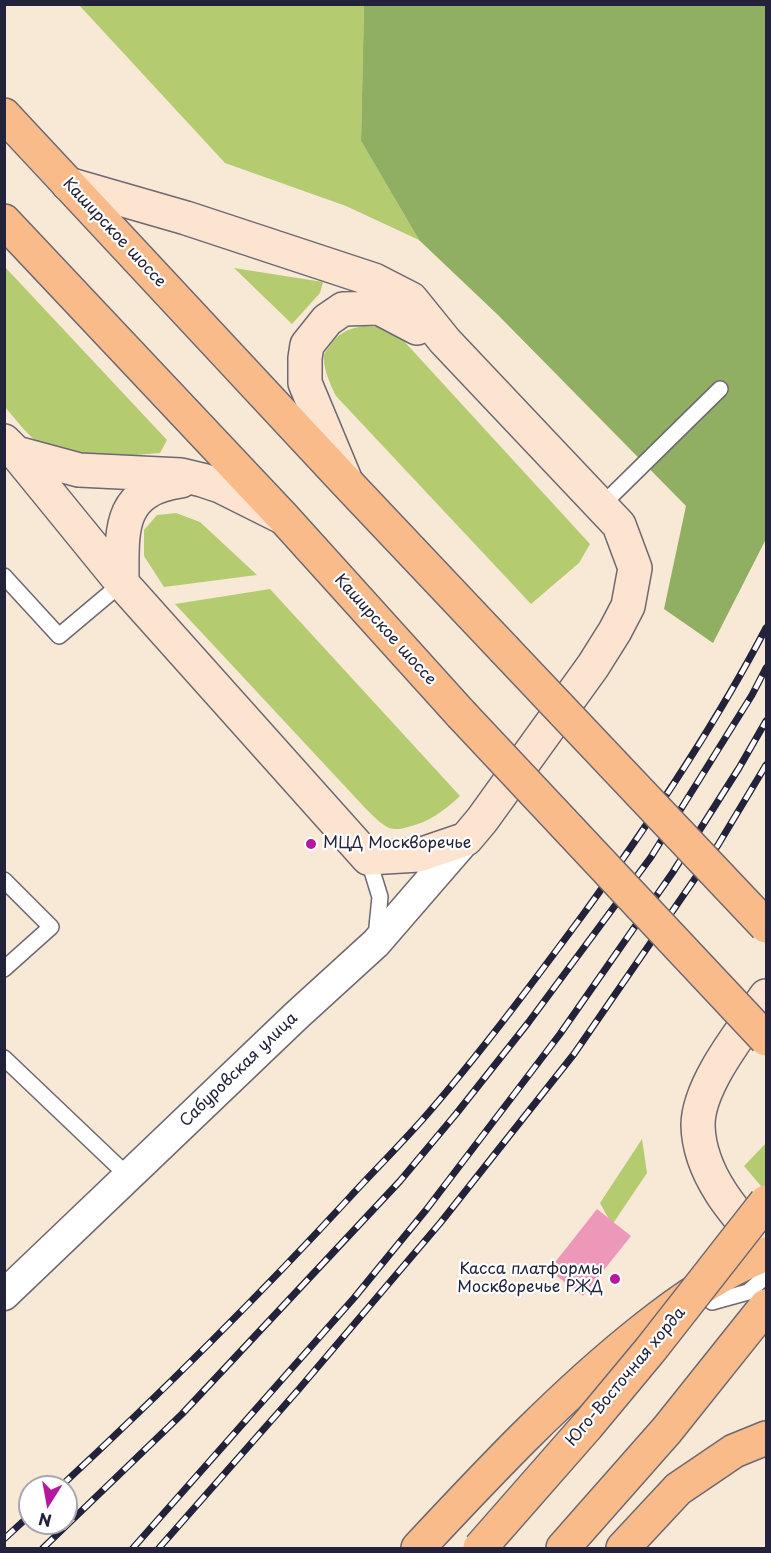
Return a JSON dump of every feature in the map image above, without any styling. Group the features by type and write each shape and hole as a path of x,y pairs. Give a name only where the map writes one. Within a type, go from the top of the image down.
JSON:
{"main road":[{"name":"Каширское шоссе","path":"4,115 347,483 766,926"},
{"path":"10,447 122,583 368,858 419,855 466,840 593,666 628,606 635,568 619,525 445,341 411,299 375,280 186,218 68,184"},
{"name":"Каширское шоссе","path":"4,221 283,517 461,714 766,1039"},
{"path":"347,483 305,383 307,345 327,320 343,309 379,308 445,341"},
{"path":"10,447 80,470 180,475 202,480 220,486 283,517"},
{"path":"122,583 122,537 126,518 133,504 143,494 158,486 179,481 202,480"},
{"path":"766,996 717,1069 703,1098 698,1123 701,1152 725,1199 766,1249"},
{"name":"Юго-Восточная хорда","path":"480,1548 644,1358 766,1202"},
{"path":"418,1548 558,1403 608,1357 667,1311 715,1278 766,1254"},
{"path":"563,1548 667,1430 766,1306"},
{"path":"623,1548 678,1489 734,1451 766,1438"}],"street":[{"name":"Сабуровская улица","path":"4,1295 296,1016 376,943 466,840"}],"lane":[{"path":"601,506 720,389"},
{"path":"4,576 59,636 122,583"},
{"path":"368,858 380,897 376,943"},
{"path":"4,880 51,927 4,969"},
{"path":"4,1058 128,1176"},
{"path":"712,1302 748,1292 766,1276"}],"green space":[{"path":"79,5 364,5 361,141 419,240 346,206 225,163"},
{"path":"364,5 766,5 766,539 713,643 664,609 686,506 498,315 419,240 361,141"},
{"path":"5,267 167,440 160,453 90,458 52,452 26,432 5,407"},
{"path":"234,268 323,282 320,293 292,324"},
{"path":"364,326 377,327 402,339 590,544 579,563 531,604 336,396 329,382 324,354 340,335"},
{"path":"176,513 200,522 257,575 164,587 144,556 144,530 157,515"},
{"path":"270,589 460,796 436,815 416,825 394,829 383,824 367,810 175,604"},
{"path":"642,1139 647,1173 612,1225 600,1203"},
{"path":"766,1143 766,1192 744,1166"}],"building":[{"path":"597,1209 631,1236 583,1296 549,1270"}],"railway":[{"path":"73,1475 244,1309 444,1095 524,994 632,846 702,739 766,628"},
{"path":"43,1548 182,1414 400,1181 456,1114 528,1023 651,857 752,695 766,668"},
{"path":"133,1548 354,1298 426,1210 560,1034 673,872 766,721"},
{"path":"159,1548 299,1389 441,1222 574,1054 718,845 766,765"},
{"path":"4,1539 18,1526"}],"place":[{"name":"МЦД Москворечье","path":"311,844"},
{"name":"Касса платформы Москворечье РЖД","path":"615,1279"}]}
